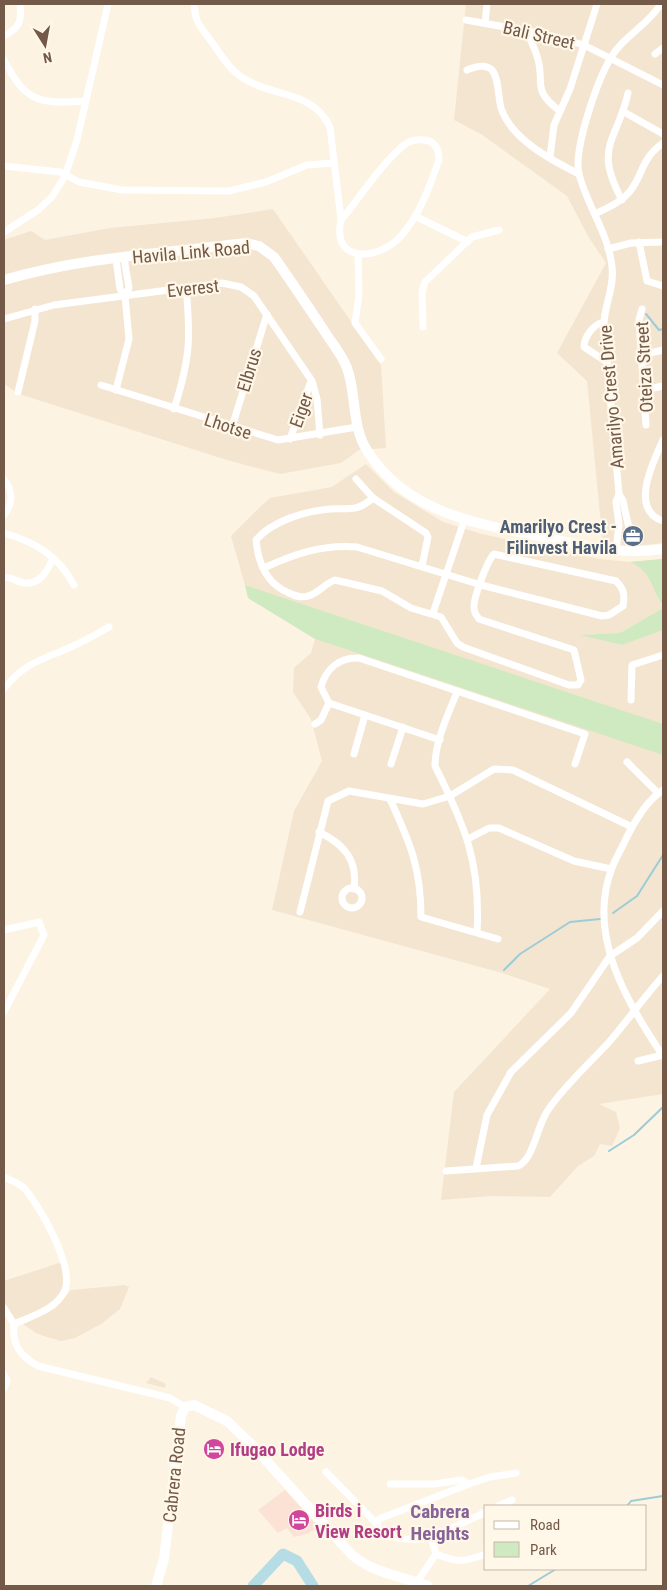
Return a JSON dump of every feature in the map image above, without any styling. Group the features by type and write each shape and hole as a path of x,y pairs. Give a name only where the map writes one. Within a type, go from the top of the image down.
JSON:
{"street":[{"path":"4,36 16,30 19,23 20,4"},
{"path":"4,232 23,221 52,197 65,176 77,140 108,4"},
{"path":"194,4 196,23 234,72 249,82 309,103 324,114 330,127 332,163 341,220 339,230 342,245 358,255 376,254 388,249 417,217 438,160 439,152 434,143 420,138 407,143 398,151 341,220"},
{"path":"486,23 487,4"},
{"path":"550,157 554,125 570,89 597,4"},
{"name":"Amarilyo Crest Drive","path":"616,551 619,525 616,502 619,494 603,322 612,281 612,268 608,249 579,174 579,145 610,58 647,22 662,4"},
{"name":"Bali Street","path":"466,20 526,30 584,46 663,85"},
{"path":"526,30 537,56 542,92 547,101 560,110"},
{"path":"655,54 663,48"},
{"path":"4,60 26,92 36,100 85,101"},
{"path":"467,70 477,66 488,68 493,72 502,109 511,127 550,157 579,174"},
{"path":"622,200 610,174 607,162 608,145 624,112 628,93"},
{"path":"624,112 663,134"},
{"path":"595,214 622,200 631,190 642,164 663,143"},
{"path":"4,166 60,172 78,182 122,190 229,191 266,182 307,165 332,163"},
{"path":"417,217 468,242"},
{"path":"423,327 422,292 425,282 478,234 499,230"},
{"path":"639,242 647,281 663,286"},
{"path":"608,249 639,242 663,242"},
{"name":"Havila Link Road","path":"4,280 44,270 120,259 246,243 259,246 267,250 287,275 346,366 352,384 357,427 362,443 369,454 393,481 426,505 464,520 579,546 616,551 663,549"},
{"path":"358,255 359,295 355,323 382,360"},
{"path":"116,390 129,339 125,296 120,289 120,259"},
{"name":"Everest","path":"4,319 35,309 125,296 222,283 241,287 254,296 312,380 317,398 320,435"},
{"path":"174,409 186,373 190,337 186,288"},
{"path":"18,392 23,384 35,321 35,309"},
{"name":"Oteiza Street","path":"642,309 639,320 646,425"},
{"name":"Elbrus","path":"232,427 267,314"},
{"path":"603,322 594,326 584,343 584,348 607,362"},
{"path":"642,355 663,350"},
{"name":"Eiger","path":"290,439 312,380"},
{"name":"Lhotse","path":"101,385 268,438 290,439 357,427"},
{"path":"644,390 663,386"},
{"path":"663,440 652,466 646,494 650,514 654,518 663,521"},
{"path":"4,479 11,495 9,507 4,516"},
{"path":"356,479 373,498 426,533 428,537 422,566"},
{"name":"Amarilyo Crest Drive","path":"619,494 624,501 634,551"},
{"path":"264,568 290,556 339,546 357,547 447,573 481,585 602,616 609,615 623,606 625,596 622,588 616,581 494,554 488,560 481,585 473,607 479,619 574,650 581,680 578,685 569,685 463,648 457,643 441,617 433,613 411,608 382,591 335,580 306,597 295,596 276,588 264,568 256,540 263,532 300,515 328,509 363,507 373,498"},
{"path":"433,613 464,520"},
{"path":"4,533 39,546 66,571 74,584"},
{"path":"4,577 23,583 37,580 45,573 53,558"},
{"path":"4,689 31,663 72,647 109,627"},
{"path":"631,700 632,665 663,655"},
{"path":"440,740 329,703 321,687 324,677 340,660 350,657 358,658 585,734 575,764"},
{"path":"457,692 435,755 435,766 468,839 477,881 477,932"},
{"path":"315,724 321,720 329,703"},
{"path":"354,754 365,715"},
{"path":"391,764 403,727"},
{"path":"627,762 661,791 632,827 611,869 605,909 610,956 634,1011 663,1055 638,1061"},
{"path":"300,912 328,802 336,796 349,791 423,804 450,796 494,769 512,770 632,827"},
{"path":"390,799 417,862 420,880 421,917 498,939"},
{"path":"468,839 489,828 499,828 574,862 611,869"},
{"path":"319,832 334,839 351,858 354,870 354,889"},
{"path":"476,1168 487,1115 511,1072 580,1001 610,956 637,938 663,911"},
{"path":"4,930 39,922 44,935 4,1012"},
{"path":"446,1170 518,1166 524,1164 540,1123 554,1101 663,976"},
{"path":"4,1177 23,1188 60,1248 67,1272 64,1290 55,1304 43,1312 14,1324"},
{"path":"5,1313 14,1324 15,1345 29,1361 38,1366 170,1398 185,1407"},
{"path":"4,1374 7,1381 4,1388"},
{"name":"Cabrera Road","path":"156,1586 164,1560 180,1416 185,1407 194,1405 226,1422 252,1444 352,1555 364,1565 384,1574 428,1586"},
{"path":"326,1472 377,1524 380,1532 390,1537 422,1540 432,1538 484,1513"},
{"path":"377,1524 379,1519 469,1484 490,1477 516,1473"},
{"path":"390,1484 426,1484 462,1480 469,1484"},
{"path":"500,1505 512,1500"},
{"path":"417,1582 436,1554 432,1538"},
{"path":"436,1554 463,1562 484,1555"}],"shaded area":[{"path":"466,4 663,4 663,328 660,329 663,329 663,543 628,547 603,545 587,381 557,353 606,263 588,236 567,196 481,134 454,120"},
{"path":"273,209 381,365 386,448 359,450 341,463 280,474 227,460 19,394 4,384 4,240 31,231 45,240 110,228 215,218"},
{"path":"366,464 394,492 443,522 482,534 600,559 630,562 663,559 657,596 663,608 620,633 582,635 622,645 663,630 663,1094 599,1104 616,1112 620,1128 612,1146 600,1144 594,1156 578,1166 550,1197 490,1196 441,1200 454,1092 550,989 502,973 272,910 294,811 322,761 311,719 293,692 294,668 311,653 315,639 605,735 608,706 245,585 231,536 259,508 270,498 332,487"},
{"path":"62,1262 64,1290 53,1303 15,1322 4,1302 4,1281"},
{"path":"125,1285 129,1287 120,1309 101,1324 75,1338 61,1341 36,1333 23,1324 56,1308 71,1290"},
{"path":"151,1377 166,1384 165,1388 146,1383"},
{"path":"285,1490 318,1527 307,1534 294,1537 287,1528 278,1533 258,1510"}],"green space":[{"path":"663,559 663,606 647,575 643,570 630,562"},
{"path":"245,585 663,724 663,755 315,639 248,598"},
{"path":"663,608 663,630 622,645 580,635 620,633"}],"waterway":[{"path":"646,314 659,330 663,329"},
{"path":"613,913 637,896 663,855"},
{"path":"504,970 520,954 570,922 600,919"},
{"path":"609,1151 634,1135 663,1107"},
{"path":"628,1505 631,1501 663,1496"},
{"path":"253,1586 283,1554 297,1561 313,1586"},
{"path":"528,1586 554,1570"}],"place":[{"name":"Amarilyo Crest - Filinvest Havila","path":"633,536"},
{"name":"Ifugao Lodge","path":"214,1449"},
{"name":"Birds i View Resort","path":"299,1520"}],"district":[{"name":"Cabrera Heights","path":"440,1522"}]}
